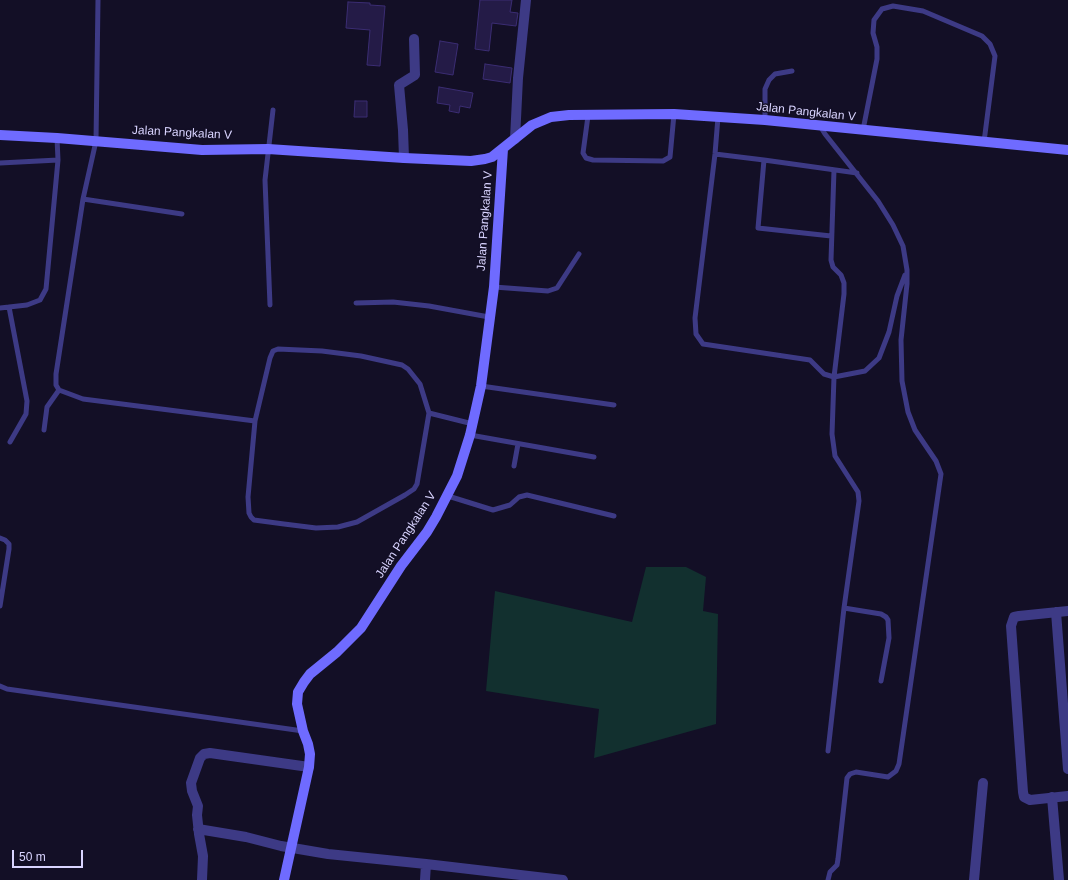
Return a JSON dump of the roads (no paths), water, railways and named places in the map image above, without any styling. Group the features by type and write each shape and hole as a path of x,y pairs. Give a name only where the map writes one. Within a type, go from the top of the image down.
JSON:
{"street":[{"path":"515,139 518,78 526,0"},
{"path":"404,158 399,85 415,75 414,39"},
{"name":"Jalan Pangkalan V","path":"0,135 57,138 202,150 268,149 471,161 484,160 492,157 532,125 551,117 674,114 765,120 1068,150"},
{"name":"Jalan Pangkalan V","path":"284,880 309,767 310,754 298,713 297,698 304,682 310,674 337,652 361,628 401,566 436,517 448,496 461,467 473,424 481,386 494,287 503,149"},
{"path":"1068,611 1019,616 1014,618 1011,626 1022,792 1024,797 1030,800 1068,796"},
{"path":"1056,612 1068,769"},
{"path":"202,880 203,856 198,829 198,806 192,791 191,783 200,758 204,754 210,753 309,767"},
{"path":"974,880 983,783"},
{"path":"1052,797 1059,880"},
{"path":"198,829 246,837 292,848 328,854 563,880"},
{"path":"425,880 426,864"}],"lane":[{"path":"98,0 96,141 83,199 56,374 56,385 59,390 83,399 255,421"},
{"path":"863,130 877,59 877,47 873,32 874,20 882,9 894,6 923,11 982,36 990,44 995,56 984,142"},
{"path":"765,120 764,89 769,80 775,74 792,71"},
{"path":"270,305 265,180 273,110"},
{"path":"588,116 583,153 586,158 593,160 663,161 670,157 674,114"},
{"path":"718,117 715,154 695,318 696,334 704,344 810,360 824,374 834,377 865,371 879,358 889,332 897,296 907,270"},
{"path":"820,126 878,201 893,225 903,246 907,270 907,284 901,340 902,382 908,412 915,430 936,460 941,474 899,764 896,771 888,777 856,772 847,778 837,865 830,872 828,880"},
{"path":"0,308 27,305 40,300 46,289 58,160 57,138"},
{"path":"715,154 857,173"},
{"path":"0,164 58,160"},
{"path":"764,160 758,228 831,236"},
{"path":"828,751 844,608 859,502 858,492 835,456 832,434 834,377 844,294 844,283 841,275 833,267 831,260 834,170"},
{"path":"83,199 182,214"},
{"path":"494,287 548,291 557,288 579,254"},
{"path":"356,303 393,302 430,306 489,317"},
{"path":"9,307 27,401 26,414 10,442"},
{"path":"278,349 330,352 361,356 402,365 412,372 420,384 429,413 417,484 414,489 357,522 345,526 329,528 254,520 249,514 248,497 255,421 270,358 273,352 278,349"},
{"path":"481,386 614,405"},
{"path":"44,430 47,407 59,390"},
{"path":"429,413 473,424"},
{"path":"470,435 594,457"},
{"path":"514,466 518,444"},
{"path":"448,496 493,510 510,505 519,497 527,494 614,516"},
{"path":"0,538 6,540 9,544 9,549 0,606"},
{"path":"844,608 881,614 888,620 889,638 882,681"},
{"path":"0,686 6,689 303,731"}]}
